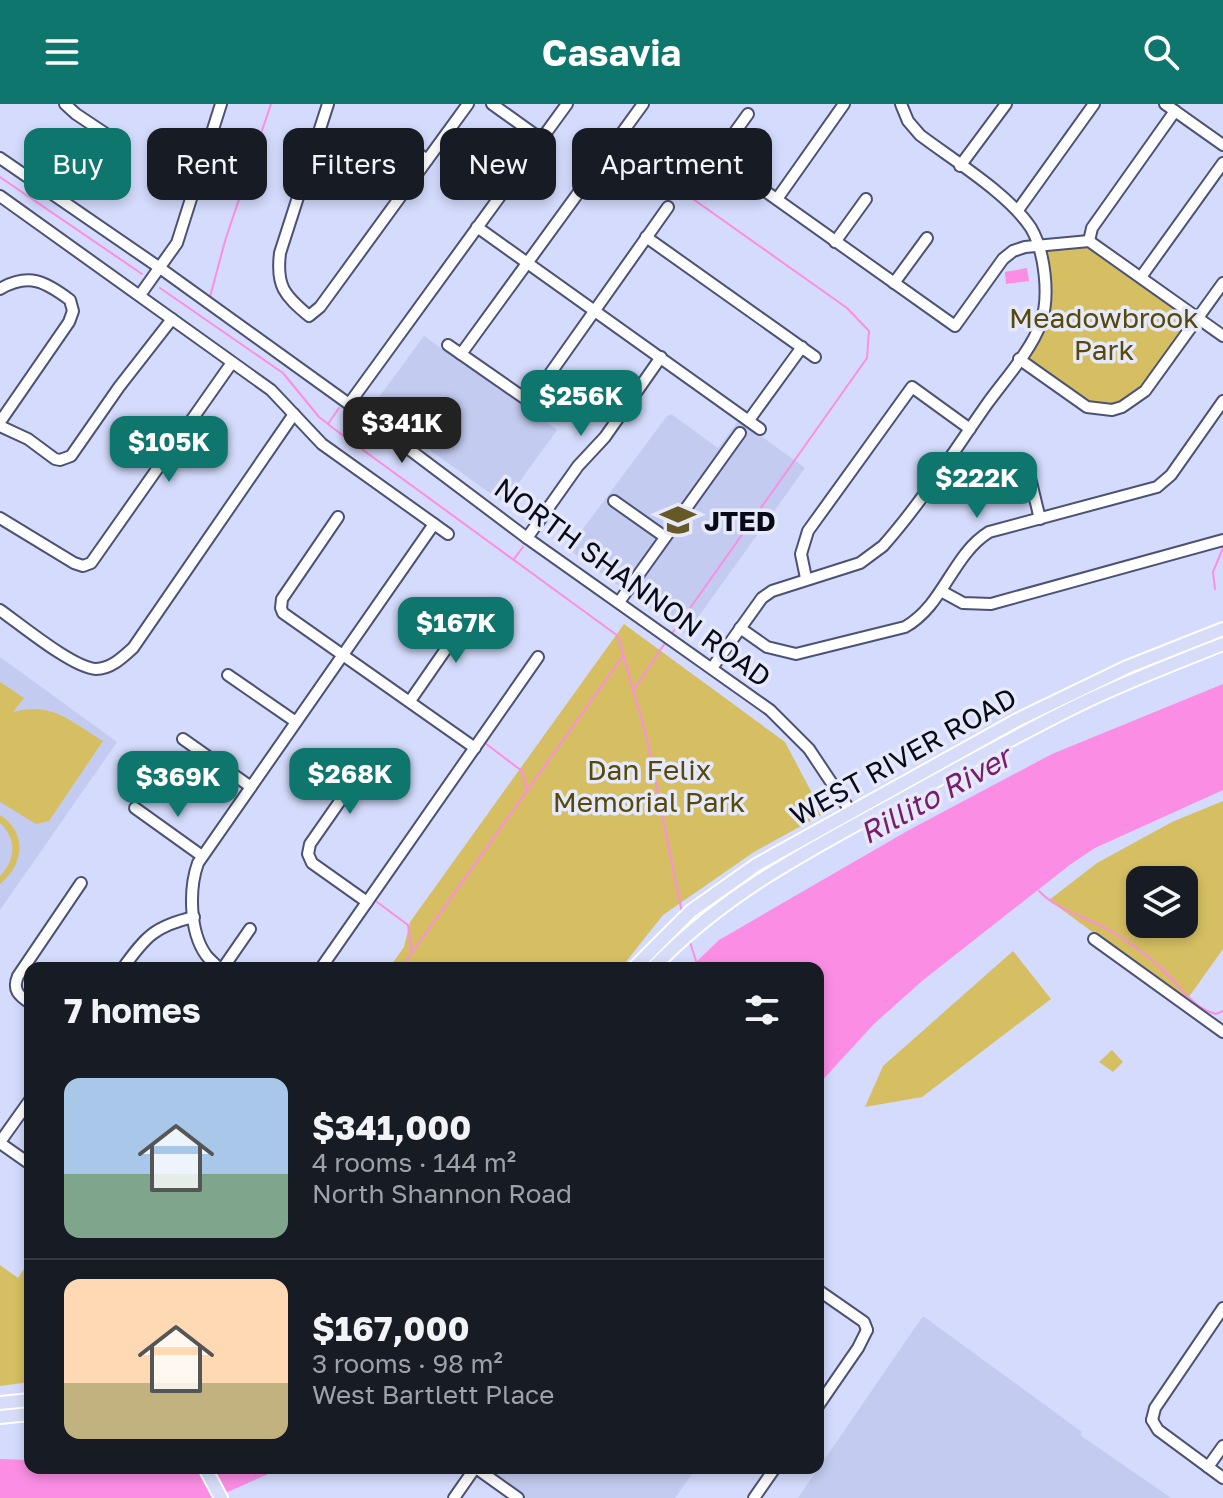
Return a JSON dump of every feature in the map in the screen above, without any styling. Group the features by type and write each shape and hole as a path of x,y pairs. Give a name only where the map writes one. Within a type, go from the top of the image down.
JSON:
{"main road":[{"name":"WEST RIVER ROAD","path":"640,962 691,911 756,865 850,811 1084,686 1223,629"},
{"name":"WEST RIVER ROAD","path":"659,962 695,926 748,887 858,824 1057,716 1142,676 1223,644"},
{"path":"0,1403 24,1401"},
{"path":"0,1417 24,1415"},
{"path":"208,1474 221,1498"}],"street":[{"path":"65,104 97,128"},
{"path":"140,295 177,243 221,104"},
{"path":"328,104 280,253 278,273 292,302 309,316 320,307 468,104"},
{"path":"492,104 526,128"},
{"path":"549,128 567,104"},
{"path":"461,354 643,104"},
{"path":"777,199 844,104"},
{"path":"712,668 762,598 806,578 860,563 883,546 970,429 1038,328 1045,301 1044,280 1033,231 1018,210 915,131 901,104"},
{"path":"960,166 1006,104"},
{"path":"1018,210 1094,104"},
{"path":"1165,104 1223,145"},
{"path":"1089,241 1092,228 1175,111"},
{"path":"748,114 717,157 955,326 1003,259 1013,251 1038,245 1089,241 1223,336"},
{"name":"NORTH SHANNON ROAD","path":"0,158 160,268 349,404 527,538 770,710 809,749 858,824"},
{"path":"1141,277 1223,163"},
{"path":"0,196 271,390 322,444 448,534"},
{"path":"835,242 866,199"},
{"path":"349,404 497,200"},
{"path":"530,402 668,207"},
{"path":"477,227 760,429"},
{"path":"646,237 815,357"},
{"path":"894,283 927,238"},
{"path":"0,289 10,283 27,280 44,282 70,300 78,311 0,424 63,462 71,456 172,319"},
{"path":"1019,359 1087,407 1112,410 1128,404 1145,391 1223,283"},
{"path":"448,345 540,409"},
{"path":"749,420 802,347"},
{"path":"527,538 578,466 605,437 661,357"},
{"path":"0,518 84,567 91,563 231,364"},
{"path":"806,578 801,554 808,531 912,387 970,429"},
{"path":"740,628 767,647 796,654 905,627 918,620 971,548 989,532 1157,487 1171,475 1223,401"},
{"path":"0,610 76,663 96,669 115,664 133,648 294,414"},
{"path":"619,602 740,433"},
{"path":"1029,474 1040,519"},
{"path":"614,501 665,537"},
{"path":"338,517 278,608 475,748"},
{"path":"215,962 206,954 194,917 191,883 202,856 434,524"},
{"path":"941,591 963,603 991,604 1223,540"},
{"path":"410,701 473,610"},
{"path":"325,962 538,657"},
{"path":"228,675 296,722"},
{"path":"183,739 251,787"},
{"path":"361,771 310,844 306,857 367,902"},
{"path":"135,808 202,856"},
{"path":"27,962 81,883"},
{"path":"127,962 155,930 171,922 194,917"},
{"path":"225,962 250,929"},
{"path":"1094,939 1221,1028"},
{"path":"24,967 12,988 24,999"},
{"path":"24,1109 0,1143 24,1160"},
{"path":"824,1294 864,1322 869,1330 824,1397"},
{"path":"1223,1308 1148,1421 1223,1478"},
{"path":"824,1385 829,1389"},
{"path":"1208,1467 1223,1446"},
{"path":"454,1498 471,1474"},
{"path":"484,1474 518,1498"},
{"path":"754,1498 771,1474"}],"shaded area":[{"path":"1027,268 1029,281 1006,284 1005,272"},
{"path":"424,336 557,430 504,503 371,408"},
{"name":"JTED","path":"671,414 718,448 739,420 805,468 686,634 568,549"},
{"path":"0,657 117,742 0,910"},
{"path":"1223,684 1223,790 1095,848 1071,864 922,981 874,1024 824,1078 824,962 696,962 719,940 909,830 1052,754"},
{"path":"923,1316 1082,1432 1080,1435 1171,1498 798,1498 814,1474 824,1474 824,1460"},
{"path":"0,1459 24,1460 24,1474 268,1474 214,1498 0,1498"},
{"path":"491,1474 692,1474 675,1498 526,1498"}],"green space":[{"name":"Meadowbrook Park","path":"1072,245 1090,248 1189,319 1148,378 1121,401 1106,405 1083,400 1027,361 1041,334 1043,253 1049,247"},
{"name":"Dan Felix Memorial Park","path":"624,624 785,742 823,814 754,852 663,915 626,962 393,962 404,947 410,922"},
{"path":"0,682 24,698 13,712 27,709 50,711 103,741 49,821 36,824 0,802"},
{"path":"1223,801 1223,949 1186,1001 1049,900 1097,863 1172,822"},
{"path":"0,815 15,831 20,849 14,868 0,884 0,876 12,856 12,843 0,823"},
{"path":"1013,951 1051,999 922,1097 865,1107 883,1066"},
{"path":"1112,1050 1123,1062 1113,1072 1099,1062"},
{"path":"0,1265 18,1278 24,1269 24,1383 0,1386"}],"waterway":[{"path":"210,297 225,241 271,104"},
{"path":"0,177 142,274"},
{"path":"671,635 867,358 869,331 847,308 694,200"},
{"path":"160,288 283,373 319,417 337,431 618,636 647,739 682,913"},
{"path":"328,424 339,408"},
{"path":"514,559 523,547"},
{"path":"1215,589 1213,572 1223,548"},
{"path":"635,688 667,640"},
{"path":"405,962 623,656"},
{"path":"485,743 522,771 527,791"},
{"path":"1039,891 1056,905 1105,928 1135,947 1201,1007 1216,1014 1223,1011"},
{"path":"377,902 408,925 412,953"},
{"path":"690,942 696,962"}],"place":[{"name":"JTED","path":"678,520"}],"water label":[{"name":"Rillito River","path":"935,795"}]}
